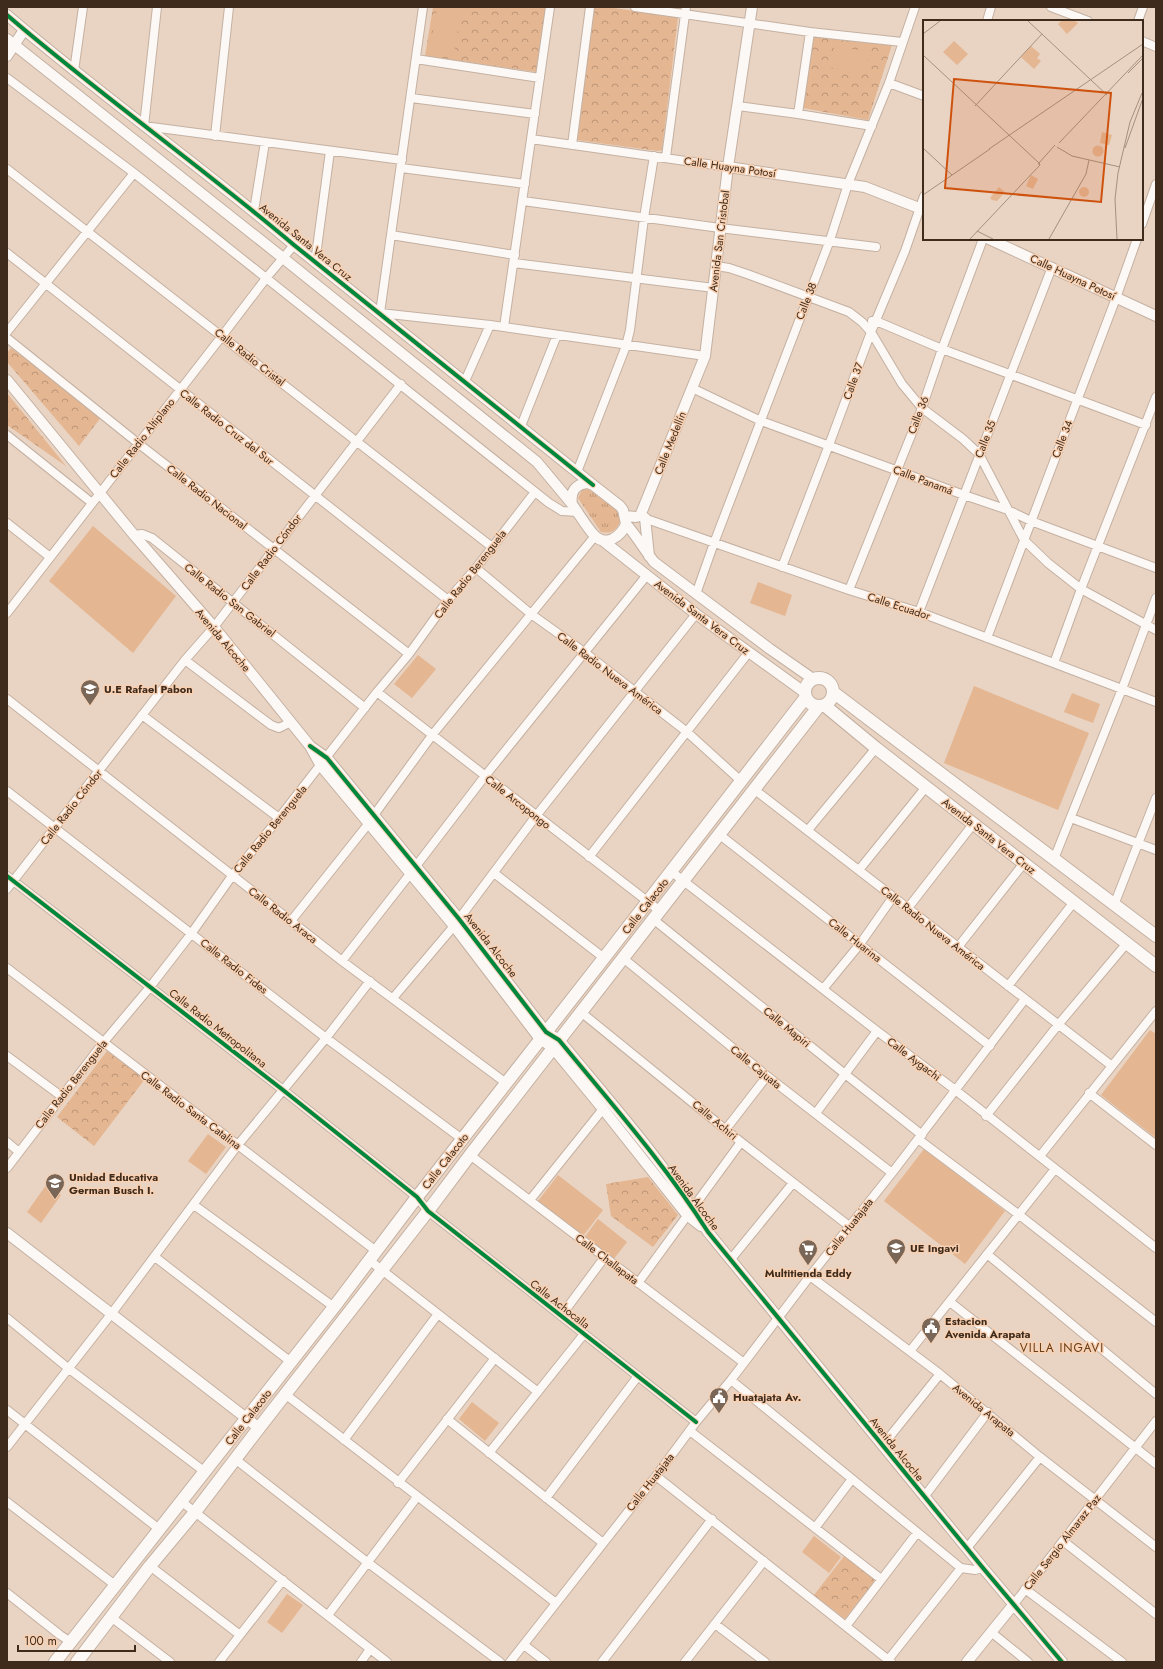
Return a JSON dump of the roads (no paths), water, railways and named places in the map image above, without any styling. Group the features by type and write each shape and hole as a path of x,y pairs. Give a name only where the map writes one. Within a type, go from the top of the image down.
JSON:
{"main road":[{"path":"818,678 828,682 833,692 832,697 821,705 809,702 805,694 808,682 818,678"},
{"name":"Avenida Santa Vera Cruz","path":"833,692 1114,906 1156,936"},
{"name":"Calle Calacoto","path":"55,1662 334,1308 417,1197 672,872 805,694"},
{"name":"Calle Calacoto","path":"77,1662 150,1566 195,1512 285,1394 428,1212 556,1044 582,1013 623,958 821,705"},
{"name":"Avenida Santa Vera Cruz","path":"821,705 1156,966"}],"street":[{"path":"7,16 8,7"},
{"path":"74,71 83,7"},
{"path":"157,7 144,126 330,151 525,184"},
{"path":"215,136 228,7"},
{"path":"424,7 380,313 490,325 626,346 705,356"},
{"path":"504,327 550,7"},
{"path":"572,145 590,7"},
{"path":"635,7 686,11 810,32 902,42"},
{"name":"Avenida San Cristobal","path":"705,356 728,167 752,7"},
{"name":"Calle 38","path":"696,594 714,543 830,240 848,184 889,84 915,7"},
{"path":"987,20 992,7"},
{"path":"1051,7 1065,10 1086,20"},
{"path":"1138,20 1143,7"},
{"path":"666,157 686,11"},
{"name":"Avenida Santa Vera Cruz","path":"7,16 74,71 254,211 315,262 620,506 626,520 654,562 813,679"},
{"path":"7,56 11,42 24,30"},
{"path":"798,114 810,32"},
{"path":"1143,41 1156,47"},
{"path":"11,42 537,462 575,508"},
{"path":"416,59 540,78"},
{"path":"7,78 134,173 267,277 535,492 562,511 575,508"},
{"path":"889,84 923,96"},
{"path":"411,98 535,114"},
{"path":"738,106 872,126"},
{"name":"Calle Huayna Potosí","path":"531,139 848,184 870,189 922,209"},
{"path":"254,211 265,142"},
{"path":"315,262 330,151"},
{"path":"577,472 626,346 630,330 644,218 654,156"},
{"name":"Calle Radio Cristal","path":"7,168 492,546"},
{"path":"7,332 134,173"},
{"path":"1143,221 1156,185"},
{"path":"522,201 720,228 830,240 876,247"},
{"name":"Calle 37","path":"782,567 871,332 922,209"},
{"path":"391,235 514,259 637,279 714,288"},
{"name":"Calle 36","path":"849,590 922,408 942,349 983,240"},
{"name":"Calle Huayna Potosí","path":"991,240 1156,316"},
{"name":"Calle 34","path":"987,638 1137,240"},
{"name":"Calle Radio Altiplano","path":"8,610 139,444 267,277 294,245"},
{"name":"Calle Radio Cruz del Sur","path":"7,253 448,600"},
{"path":"716,266 729,268 747,274 848,312 862,322 871,332 902,384 922,408 963,439 979,454 1024,540 1048,563 1081,589 1156,630"},
{"name":"Calle 35","path":"919,612 1052,267"},
{"path":"862,322 876,321 942,349 1146,425"},
{"path":"465,381 490,325"},
{"path":"521,426 557,336"},
{"name":"Calle Radio Nacional","path":"7,338 139,444 408,654"},
{"name":"Calle Medellín","path":"643,517 705,356"},
{"path":"7,380 134,535"},
{"name":"Calle Radio Cóndor","path":"7,889 10,878 54,828 100,771 185,660 214,627 356,440 401,384"},
{"name":"Calle Panamá","path":"692,388 761,421 1008,510 1031,521 1156,568"},
{"path":"1054,663 1081,589 1156,397"},
{"path":"7,435 92,503"},
{"path":"575,508 572,494 577,485 593,485"},
{"name":"Calle Radio Berenguela","path":"7,1168 61,1096 191,934 232,876 324,762 448,600 476,568 535,492"},
{"name":"Avenida Santa Vera Cruz","path":"575,508 598,538 696,614 805,694"},
{"path":"291,921 371,819 433,734 531,614 598,538 610,540 618,537 626,520 636,517 643,517 649,556"},
{"name":"Calle Ecuador","path":"643,517 782,567 919,612 1156,702"},
{"path":"7,523 50,557"},
{"name":"Calle Radio San Gabriel","path":"134,535 142,534 152,538 365,708"},
{"name":"Avenida Alcoche","path":"134,535 214,627 310,746 456,922 543,1036 556,1044 624,1118 690,1211"},
{"name":"Calle Radio Nueva América","path":"476,568 531,614 584,652 687,732 741,781"},
{"path":"342,960 485,776 647,575"},
{"path":"1054,859 1122,690 1156,598"},
{"path":"393,998 456,922 536,816 696,614"},
{"path":"589,857 749,652"},
{"path":"185,660 271,725 279,728 291,722"},
{"name":"Calle Arcopongo","path":"377,692 648,901 657,915"},
{"name":"Calle Radio Araca","path":"7,699 232,876 506,1083"},
{"path":"142,715 279,818"},
{"path":"808,830 876,748"},
{"path":"859,870 926,787"},
{"name":"Calle Radio Nueva América","path":"755,790 1112,1066"},
{"name":"Calle Radio Fides","path":"7,791 326,1038 462,1139"},
{"path":"1114,906 1156,798"},
{"path":"1071,818 1156,850"},
{"path":"908,908 974,824"},
{"name":"Calle Huarina","path":"720,835 990,1046"},
{"path":"958,947 1024,862"},
{"name":"Calle Aygachi","path":"672,872 954,1089 986,1116 1040,1156 1156,1248"},
{"path":"494,873 604,958"},
{"name":"Calle Radio Metropolitana","path":"10,878 283,1090 417,1197"},
{"path":"823,989 860,944 893,896"},
{"path":"1008,986 1074,902"},
{"name":"Calle Mapiri","path":"657,915 920,1137 1156,1322"},
{"path":"986,1116 1126,942"},
{"name":"Calle Cajuata","path":"623,958 767,1076 892,1173"},
{"name":"Calle Radio Santa Catalina","path":"7,968 237,1146 372,1256 382,1270 538,1392"},
{"path":"7,1448 155,1257 237,1146 326,1038 370,981"},
{"name":"Calle Huatajata","path":"510,1662 656,1476 696,1422 744,1364 810,1276 920,1137 954,1089 990,1046 1025,999"},
{"path":"1040,1156 1156,1011"},
{"name":"Calle Achiri","path":"582,1013 741,1142 849,1226"},
{"path":"816,1113 877,1031"},
{"name":"Avenida Alcoche","path":"556,1044 603,1109 731,1259 924,1497 1062,1662"},
{"path":"7,1056 61,1096"},
{"path":"726,1129 767,1076"},
{"path":"1089,1093 1156,1145"},
{"path":"530,1200 603,1109"},
{"path":"7,1142 19,1152"},
{"path":"638,1283 741,1142"},
{"name":"Calle Challapata","path":"470,1155 744,1364"},
{"path":"910,1351 1055,1168"},
{"path":"731,1259 794,1183"},
{"name":"Calle Achocalla","path":"417,1197 428,1212 696,1422"},
{"path":"194,1205 334,1308"},
{"path":"7,1233 259,1428"},
{"path":"987,1254 1156,1394"},
{"path":"155,1257 291,1362"},
{"path":"561,1316 604,1258"},
{"name":"Avenida Arapata","path":"810,1276 940,1374 1040,1456 1156,1547"},
{"path":"950,1302 1156,1464"},
{"path":"344,1440 438,1314"},
{"path":"7,1318 68,1368 205,1472"},
{"path":"489,1453 584,1334"},
{"path":"398,1483 495,1358"},
{"path":"883,1445 940,1374"},
{"path":"546,1498 638,1376"},
{"path":"731,1380 961,1568 975,1570 983,1568"},
{"path":"285,1394 398,1483 556,1603"},
{"path":"7,1410 159,1529"},
{"path":"924,1497 988,1412"},
{"path":"447,1419 604,1543"},
{"name":"Calle Sergio Almaraz Paz","path":"967,1662 1156,1421"},
{"path":"690,1431 881,1579"},
{"path":"967,1548 1040,1456"},
{"path":"235,1459 367,1562 500,1662"},
{"path":"656,1476 890,1661 961,1568"},
{"path":"815,1528 852,1479"},
{"path":"328,1615 417,1497"},
{"path":"7,1502 115,1585"},
{"path":"182,1502 387,1662"},
{"path":"602,1662 712,1519"},
{"path":"846,1626 917,1533"},
{"path":"1063,1540 1156,1614"},
{"path":"685,1662 764,1561"},
{"path":"150,1566 240,1634"},
{"path":"219,1662 283,1580"},
{"path":"1025,1589 1122,1662"},
{"path":"7,1593 71,1642"},
{"path":"111,1617 170,1662"},
{"path":"715,1624 765,1662"},
{"path":"991,1632 1028,1662"},
{"path":"524,1645 546,1662"},
{"path":"361,1662 370,1649"}],"place":[{"name":"U.E Rafael Pabon","path":"90,706"},
{"name":"Unidad Educativa German Busch I.","path":"55,1200"},
{"name":"UE Ingavi","path":"896,1265"},
{"name":"Multitienda Eddy","path":"808,1266"},
{"name":"Estacion Avenida Arapata","path":"931,1344"},
{"name":"Huatajata Av.","path":"719,1414"}],"district":[{"name":"VILLA INGAVI","path":"1062,1348"}]}
